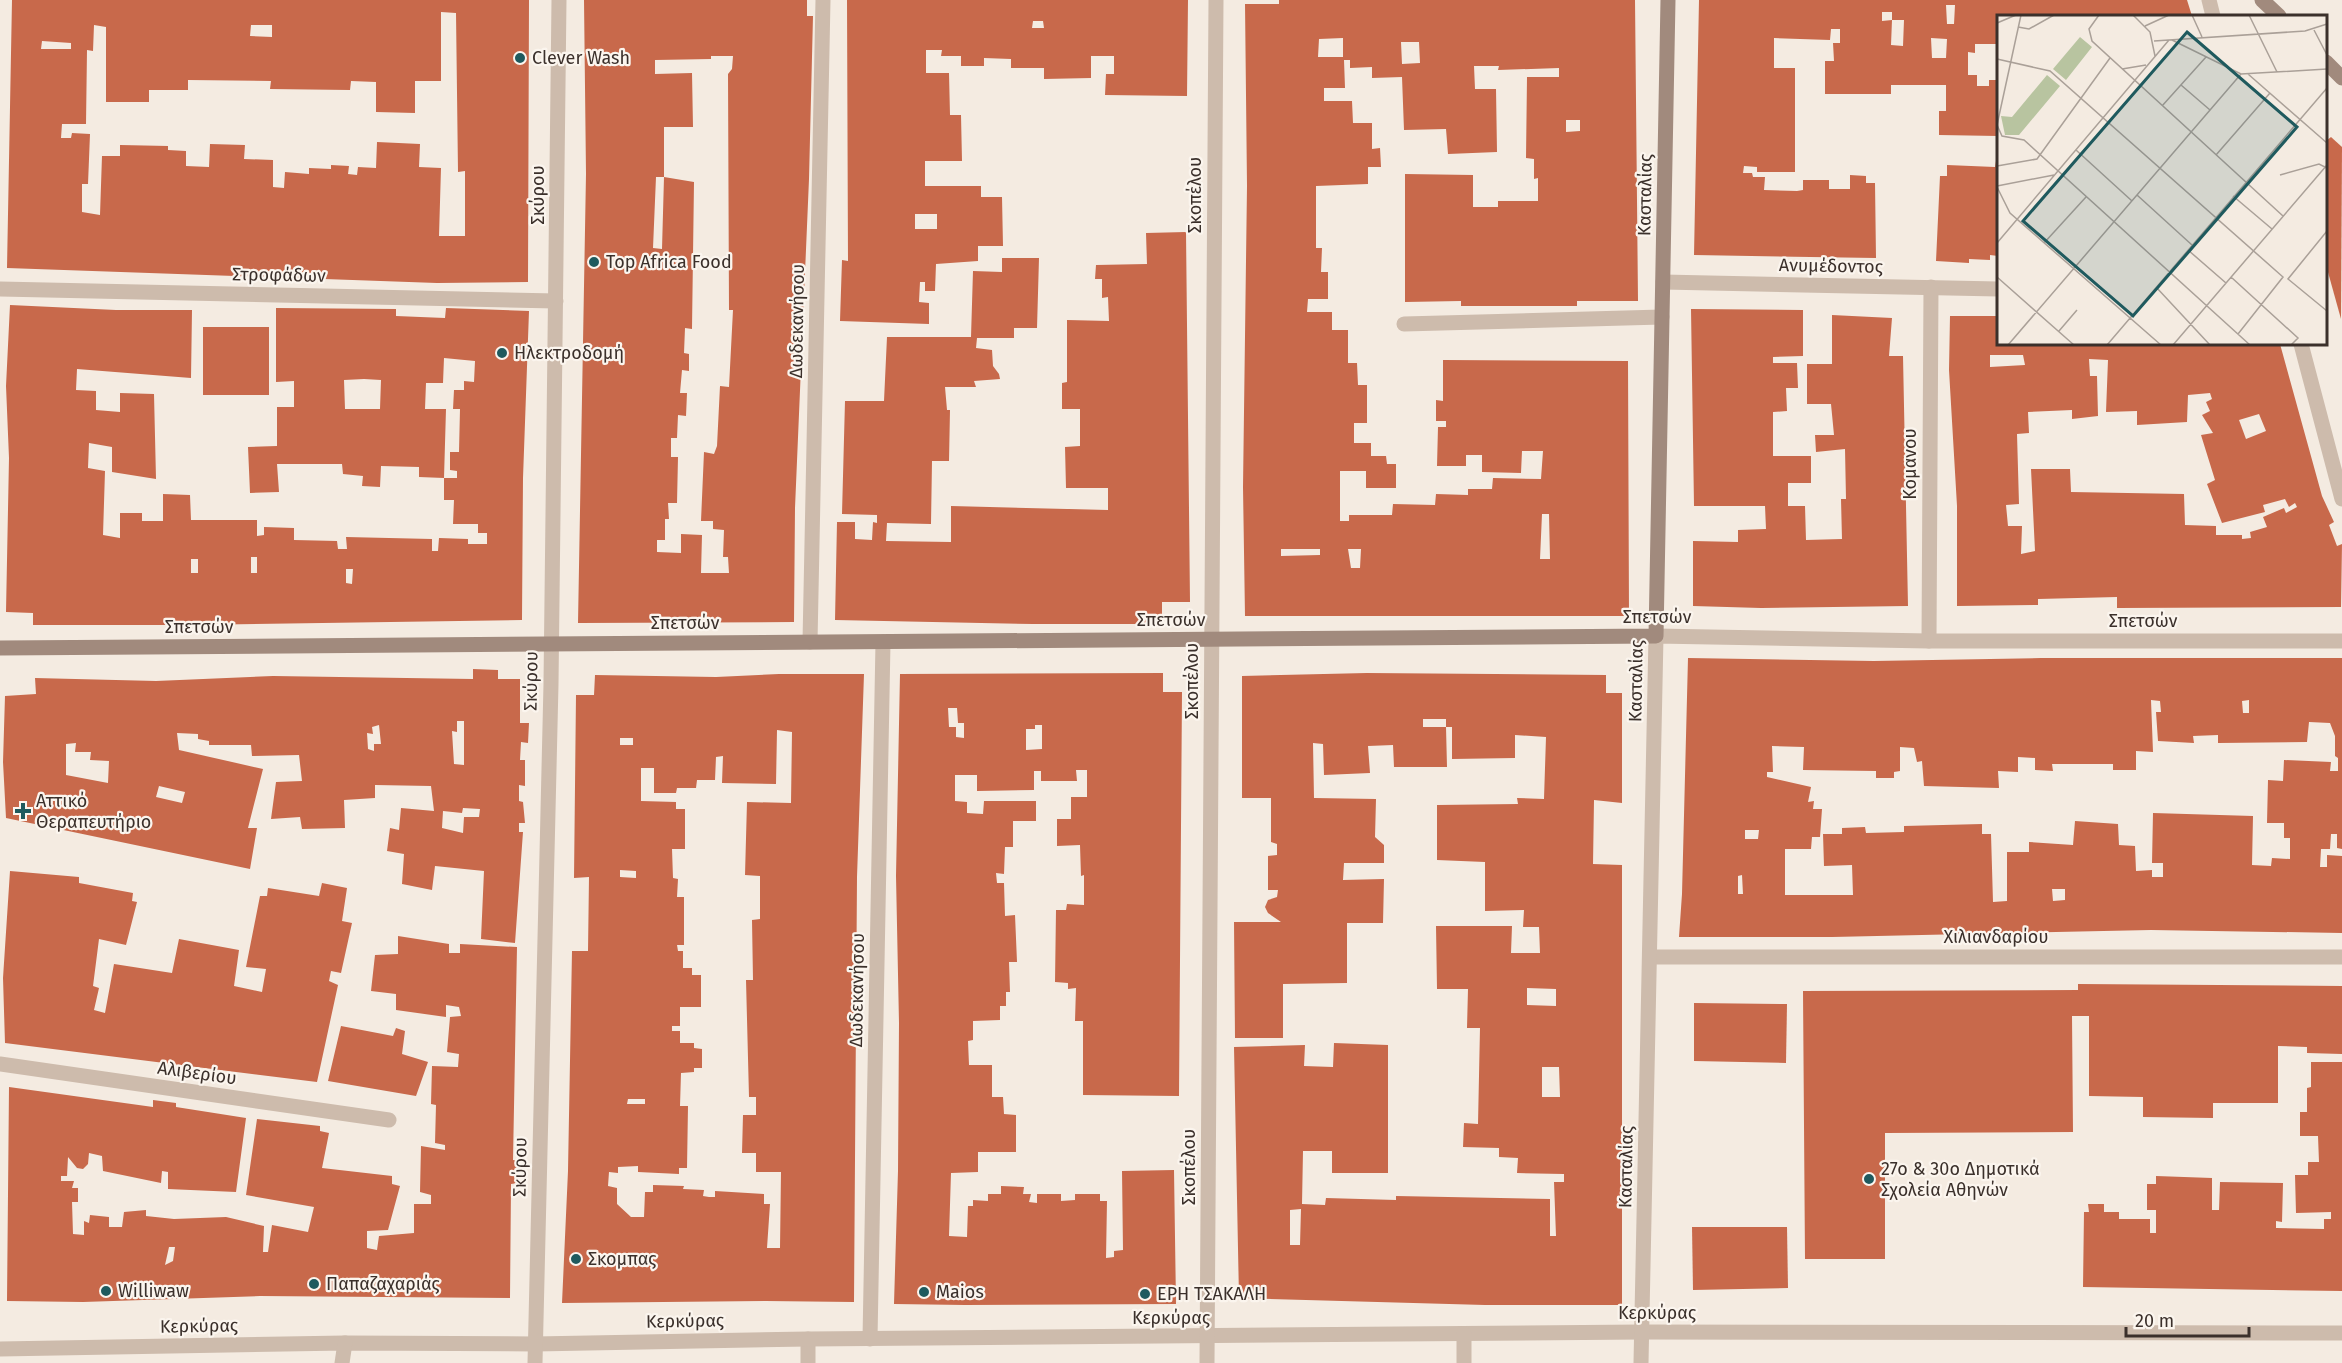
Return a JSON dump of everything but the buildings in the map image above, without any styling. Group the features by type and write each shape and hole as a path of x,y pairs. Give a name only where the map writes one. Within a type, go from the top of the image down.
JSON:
{"street":[{"name":"Σκύρου","path":"535,1363 551,644 559,0"},
{"name":"Δωδεκανήσου","path":"810,642 823,0"},
{"name":"Σκοπέλου","path":"1207,1363 1216,0"},
{"name":"Κασταλίας","path":"1641,1363 1668,0"},
{"path":"2209,0 2213,15"},
{"path":"2262,0 2278,15"},
{"path":"2327,64 2342,78"},
{"name":"Ανυμέδοντος","path":"1663,282 1997,289"},
{"name":"Κομανου","path":"1929,641 1930,287"},
{"name":"Στροφάδων","path":"0,289 556,301"},
{"path":"1404,324 1662,317"},
{"path":"2301,345 2342,499"},
{"name":"Σπετσών","path":"0,648 1656,636 1929,641 2342,641"},
{"name":"Δωδεκανήσου","path":"870,1339 883,642"},
{"name":"Χιλιανδαρίου","path":"1650,957 2342,957"},
{"name":"Αλιβερίου","path":"0,1064 389,1120"},
{"name":"Κερκύρας","path":"0,1349 1642,1332 2342,1333"},
{"path":"1464,1334 1464,1363"},
{"path":"808,1339 808,1363"},
{"path":"342,1363 345,1344"}],"place":[{"name":"Clever Wash","path":"520,58"},
{"name":"Top Africa Food","path":"594,262"},
{"name":"Ηλεκτροδομή","path":"502,353"},
{"name":"Αττικό Θεραπευτήριο","path":"23,811"},
{"name":"27ο & 30ο Δημοτικά Σχολεία Αθηνών","path":"1869,1179"},
{"name":"Σκομπας","path":"576,1259"},
{"name":"Παπαζαχαριάς","path":"314,1284"},
{"name":"Williwaw","path":"106,1291"},
{"name":"Maios","path":"924,1292"},
{"name":"ΕΡΗ ΤΣΑΚΑΛΗ","path":"1145,1294"}]}
